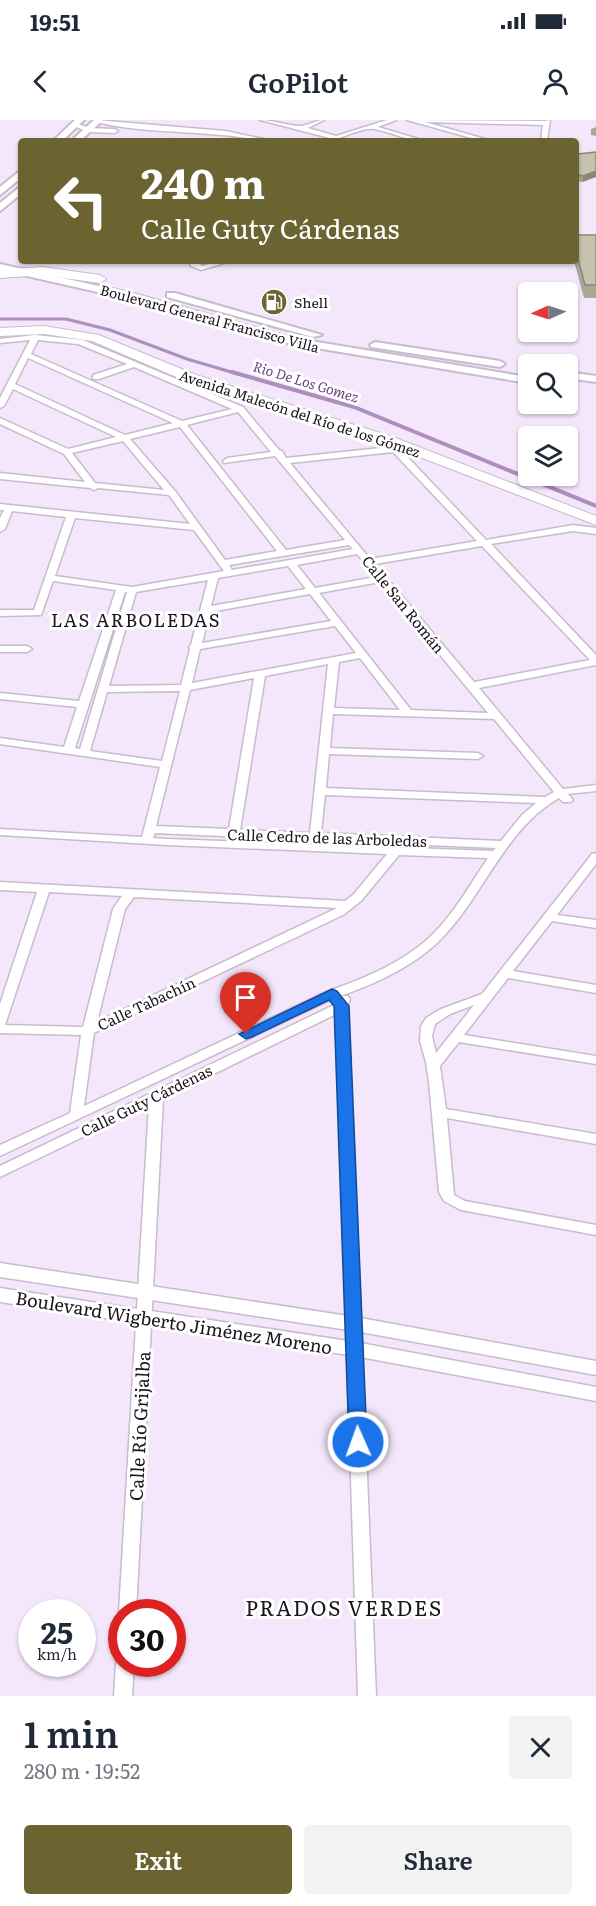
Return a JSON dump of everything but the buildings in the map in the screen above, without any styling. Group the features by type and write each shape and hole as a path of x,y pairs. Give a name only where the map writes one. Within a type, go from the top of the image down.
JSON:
{"main road":[{"path":"79,138 98,121"},
{"path":"60,138 78,122"},
{"path":"0,192 18,176"},
{"path":"0,208 18,192"},
{"name":"Boulevard General Francisco Villa","path":"0,259 18,263"},
{"name":"Boulevard General Francisco Villa","path":"25,264 100,279 306,333 518,366"},
{"name":"Boulevard General Francisco Villa","path":"0,267 126,295 292,341 518,378"},
{"path":"0,274 20,271 51,271 100,279"},
{"name":"Avenida Malecón del Río de los Gómez","path":"0,333 59,331 95,338 156,365 216,386 295,409 393,445 595,527"},
{"path":"578,377 596,379"},
{"path":"216,386 240,409 295,409"},
{"path":"578,388 596,390"}],"street":[{"path":"263,120 336,138 393,120"},
{"path":"302,128 321,120"},
{"path":"410,120 547,121 544,138"},
{"path":"419,120 479,138"},
{"path":"98,121 242,138"},
{"path":"78,122 88,130 174,130"},
{"path":"373,127 412,138"},
{"path":"194,264 201,268 216,264"},
{"path":"0,341 35,337 80,342 240,409"},
{"path":"0,406 35,337"},
{"path":"25,354 182,424 408,713"},
{"path":"96,377 133,365"},
{"path":"10,385 125,438 172,493 226,568"},
{"path":"67,452 240,409"},
{"name":"Calle San Román","path":"240,409 283,457 471,686 556,798"},
{"path":"0,421 67,452 94,487"},
{"path":"227,461 393,445 596,662"},
{"path":"0,476 172,493"},
{"path":"0,529 4,507 198,528"},
{"path":"0,613 38,613 71,515"},
{"path":"369,562 573,528 595,527"},
{"path":"51,578 127,590 214,575 226,568 357,547"},
{"path":"0,832 149,835 194,647 214,575"},
{"path":"204,610 383,579"},
{"path":"85,752 127,590"},
{"path":"69,749 127,590"},
{"path":"194,647 338,623"},
{"path":"0,649 27,649"},
{"path":"103,689 184,688 362,655"},
{"path":"315,837 334,660"},
{"path":"471,686 596,662"},
{"path":"234,833 260,675"},
{"path":"0,696 84,705"},
{"path":"328,711 495,716"},
{"path":"0,741 69,749 167,765"},
{"path":"324,751 478,756"},
{"path":"556,798 596,788"},
{"path":"320,791 556,798 596,796"},
{"name":"Calle Guty Cárdenas","path":"0,1151 332,994 347,989 431,943 441,933 501,850 556,798"},
{"name":"Calle Cedro de las Arboledas","path":"149,835 234,833 501,850"},
{"name":"Calle Cedro de las Arboledas","path":"149,835 396,851 501,850"},
{"name":"Calle Tabachín","path":"0,1029 88,1031 350,905 396,851"},
{"path":"434,1065 596,856"},
{"path":"0,885 350,905"},
{"path":"0,1023 45,888"},
{"path":"76,1114 88,1031 119,909 131,893"},
{"path":"548,917 596,924"},
{"path":"505,974 596,989"},
{"path":"347,989 342,1006 367,1696"},
{"path":"332,994 342,1006"},
{"path":"489,996 433,1019 427,1027 426,1037 434,1065 446,1192 449,1198 461,1205 596,1230"},
{"name":"Calle Guty Cárdenas","path":"0,1172 342,1006"},
{"path":"454,1037 596,1060"},
{"name":"Calle Río Grijalba","path":"129,1599 146,1318 156,1095"},
{"path":"438,1112 596,1139"},
{"name":"Boulevard Wigberto Jiménez Moreno","path":"0,1270 355,1324 596,1368"},
{"name":"Boulevard Wigberto Jiménez Moreno","path":"0,1295 356,1349 596,1394"},
{"path":"123,1696 124,1677"}],"waterway":[{"name":"Rio De Los Gomez","path":"0,319 66,319 110,330 187,359 238,374"},
{"name":"Rio De Los Gomez","path":"232,372 354,407 596,506"}],"place":[{"name":"Shell","path":"274,302"}],"district":[{"name":"LAS ARBOLEDAS","path":"136,619"},
{"name":"PRADOS VERDES","path":"344,1606"}],"route":[{"path":"246,1034 332,994 342,1006 358,1442"}]}
